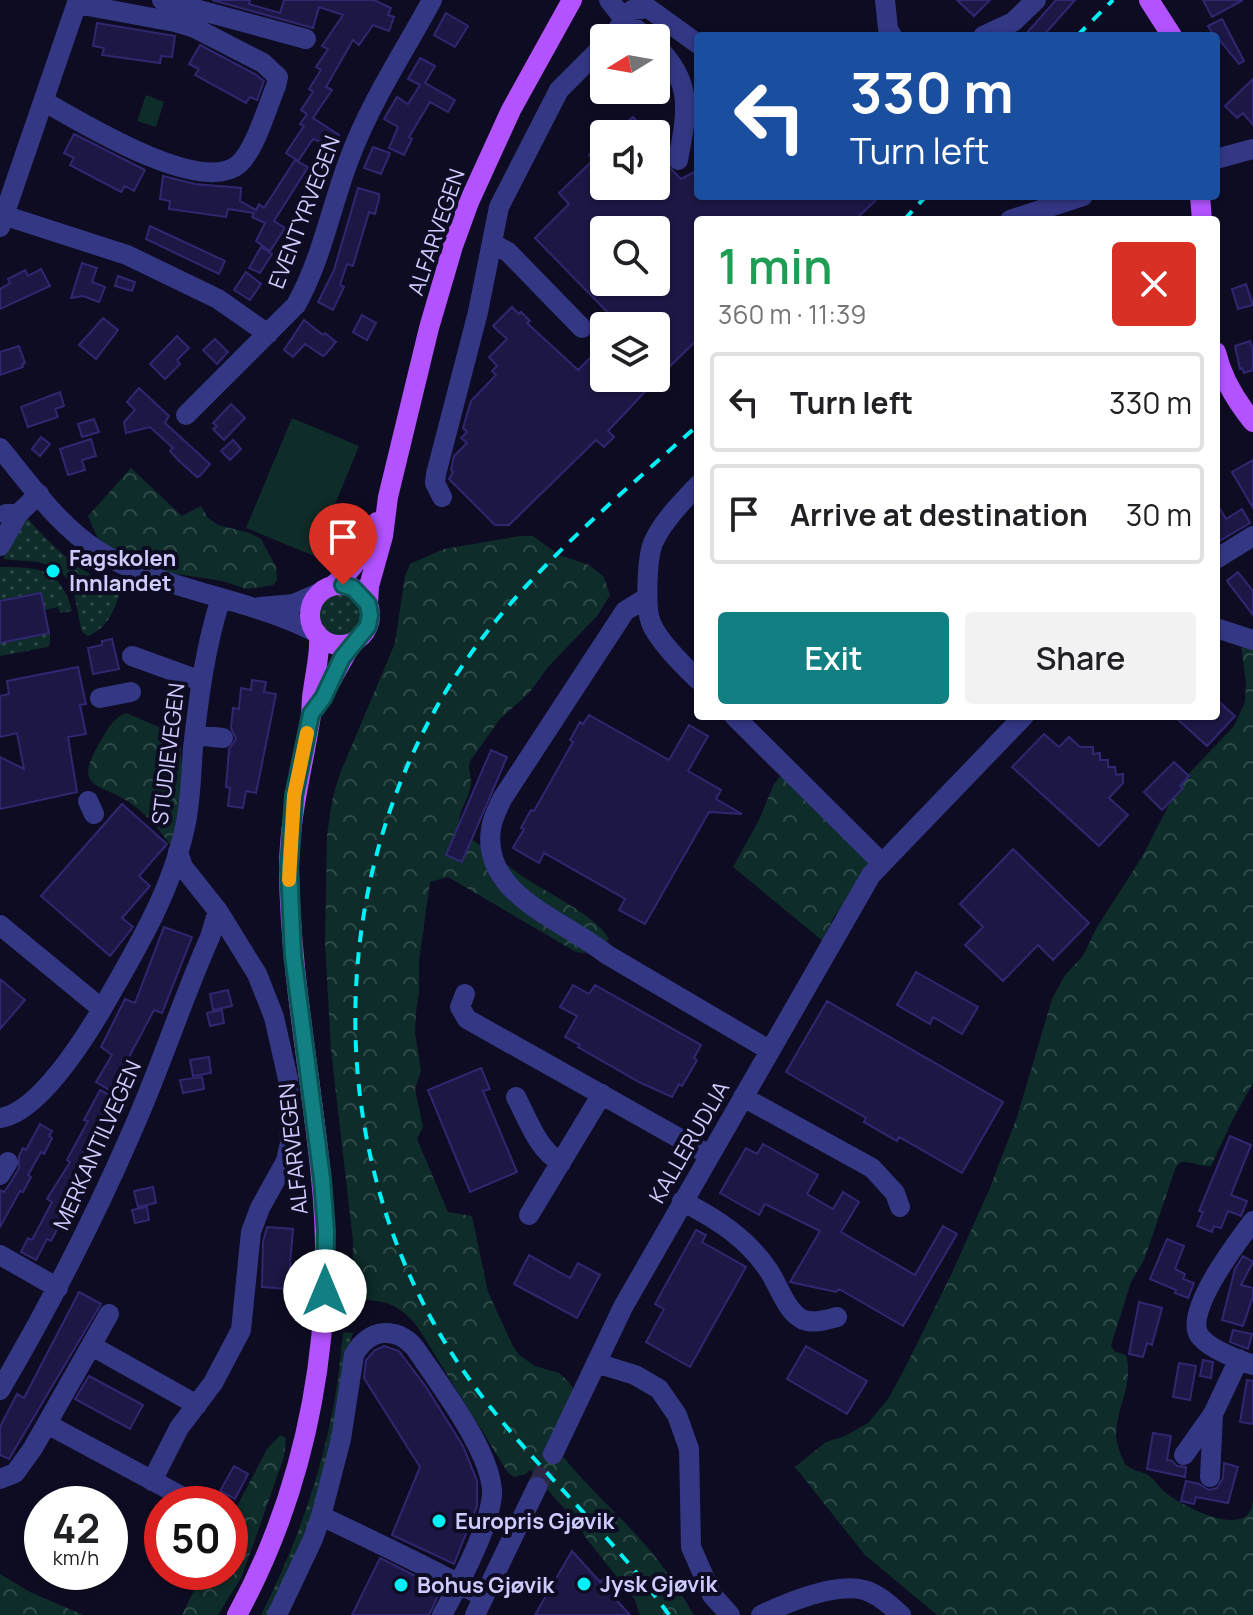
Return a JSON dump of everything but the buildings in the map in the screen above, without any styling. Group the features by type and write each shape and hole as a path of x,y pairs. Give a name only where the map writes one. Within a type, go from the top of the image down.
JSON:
{"main road":[{"name":"ALFARVEGEN","path":"368,604 388,497 440,288 469,202 511,110 572,0"},
{"path":"1150,1 1169,32"},
{"path":"1220,368 1235,399 1253,422"},
{"name":"ALFARVEGEN","path":"325,589 345,577 358,559 388,497"},
{"path":"353,588 368,604 368,626 362,636 352,643 341,646 329,644 316,634 310,611 325,589 353,588"},
{"name":"ALFARVEGEN","path":"237,1615 274,1538 290,1493 310,1419 325,1291 326,1231 316,1123 293,955 289,868 294,796 320,651 316,634"},
{"name":"ALFARVEGEN","path":"311,714 352,643"}],"street":[{"path":"162,0 306,39"},
{"name":"EVENTYRVEGEN","path":"186,415 296,305 306,288 349,159 369,111 432,0"},
{"path":"609,0 630,24"},
{"path":"885,0 885,32"},
{"path":"992,32 1013,22 1036,0"},
{"path":"45,102 153,159 173,166 221,172 240,163 248,152 278,77 263,63 195,28 77,2 45,102 1,219 127,255 218,299 268,334"},
{"path":"621,24 632,10 649,4 694,41"},
{"path":"442,497 435,483 436,474 478,312 499,207 559,90 590,59"},
{"path":"670,60 678,73 687,104 678,160"},
{"path":"1220,158 1253,149"},
{"path":"1044,214 1074,200"},
{"path":"492,243 508,252 582,328"},
{"path":"0,448 82,539 110,558 221,598 257,607 316,634"},
{"path":"694,489 652,544 646,598 651,624 694,676"},
{"path":"0,546 12,514 39,494"},
{"path":"1220,557 1253,536"},
{"path":"257,607 294,604 325,589"},
{"name":"STUDIEVEGEN","path":"0,1118 17,1114 38,1098 102,1009 163,895 186,824 201,681 209,636 221,598"},
{"path":"646,598 625,611 502,799 491,828 492,853 500,877 517,895 606,954 769,1050"},
{"path":"1220,629 1253,640"},
{"path":"132,656 201,681"},
{"path":"100,698 131,692"},
{"path":"738,720 882,863"},
{"name":"KALLERUDLIA","path":"553,1454 623,1307 871,875 1020,720"},
{"path":"195,735 223,738"},
{"path":"152,1481 179,1428 226,1361 241,1330 251,1232 260,1208 286,1161 290,1143 291,1105 280,1036 257,974 218,911 183,867 178,852"},
{"name":"MERKANTILVEGEN","path":"0,1390 58,1288 134,1127 218,911"},
{"path":"0,925 102,1009"},
{"path":"465,994 460,1007 467,1019 709,1155"},
{"path":"529,1215 602,1094"},
{"path":"516,1097 538,1140 552,1158 561,1163"},
{"path":"743,1097 872,1168 895,1193 900,1207"},
{"path":"286,1161 305,1147 316,1123"},
{"path":"682,1201 724,1223 744,1242 768,1270 788,1305 800,1318 808,1321 837,1317"},
{"path":"1184,1455 1246,1362 1206,1343 1196,1327 1198,1312 1208,1290 1253,1221"},
{"path":"0,1255 58,1288"},
{"path":"0,1479 15,1473 47,1424 109,1314"},
{"path":"277,1615 321,1516 341,1439 354,1355 358,1346 381,1332 400,1335 408,1340 478,1446 489,1475 492,1497 487,1515 459,1584 442,1615"},
{"path":"92,1346 197,1405"},
{"path":"596,1363 635,1375 659,1389 677,1415 689,1449 691,1547 712,1595 730,1615"},
{"path":"1210,1477 1213,1414"},
{"path":"47,1424 162,1486"},
{"path":"321,1516 459,1584 479,1606 537,1487"},
{"path":"761,1615 784,1604 834,1590 864,1590 901,1615"}],"green space":[{"path":"146,95 164,102 156,127 137,121"},
{"path":"292,418 359,446 314,556 246,528"},
{"path":"131,468 182,516 201,506 208,518 218,525 261,539 276,567 277,580 273,585 247,589 222,581 158,571 121,559 97,537 88,516"},
{"path":"27,518 69,559 119,590 105,624 88,636 82,632 72,588 60,572 37,562 4,559 4,551"},
{"path":"533,536 559,555 589,565 604,577 610,595 597,616 548,667 529,693 500,719 470,761 471,785 459,822 464,834 519,874 593,921 609,939 595,950 576,952 448,877 430,882 419,961 416,1012 415,1032 421,1071 415,1089 423,1127 417,1139 448,1212 472,1216 488,1292 512,1344 519,1355 535,1366 559,1373 575,1391 554,1445 650,1551 694,1615 640,1615 635,1600 576,1522 530,1470 514,1477 508,1473 410,1318 397,1307 355,1299 352,1293 353,1241 331,1050 325,944 327,835 332,801 339,776 395,643 405,576 410,564 444,549"},
{"path":"0,567 27,568 47,573 62,586 72,611 60,613 58,607 45,610 41,592 0,600"},
{"path":"339,594 354,601 361,616 354,631 339,638 324,631 317,616 324,601"},
{"path":"50,632 48,647 0,656 0,642"},
{"path":"1240,637 1253,638 1253,1083 1211,1166 1181,1162 1176,1167 1144,1260 1131,1282 1111,1345 1114,1351 1126,1355 1128,1365 1127,1385 1116,1433 1125,1464 1148,1475 1183,1504 1220,1519 1242,1518 1250,1511 1253,1500 1253,1615 937,1615 865,1555 795,1467 826,1442 868,1423 888,1399 904,1370 989,1190 1017,1117 1052,999 1065,975 1083,956 1097,927 1142,857 1180,783 1234,726 1245,702 1246,683"},
{"path":"126,713 180,736 183,787 171,846 139,810 89,778 88,769 101,740 114,721"},
{"path":"782,774 871,853 866,877 833,918 824,942 733,867 759,820 774,784"},
{"path":"343,1332 353,1333 345,1358 343,1388 314,1513 270,1615 261,1615 292,1548 316,1478 334,1406"},
{"path":"280,1435 286,1438 284,1457 248,1559 248,1486 267,1449"},
{"path":"0,1574 24,1590 83,1615 0,1615"},
{"path":"194,1590 233,1590 218,1615 182,1615"}],"tunnel":[{"path":"537,1487 553,1454"}],"railway":[{"path":"1081,32 1113,0"},
{"path":"908,216 922,200"},
{"path":"669,1615 473,1385 449,1349 404,1263 374,1171 358,1077 356,981 369,887 396,795 436,707 514,599 590,522 694,429"}],"slow traffic":[{"path":"289,880 294,796 307,733"}],"place":[{"name":"Fagskolen Innlandet","path":"53,571"},
{"name":"Europris Gjøvik","path":"439,1521"},
{"name":"Jysk Gjøvik","path":"584,1584"},
{"name":"Bohus Gjøvik","path":"401,1585"}],"route":[{"path":"325,1291 326,1231 322,1179 293,955 289,868 294,796 311,714 323,698 342,658 368,626 368,604 362,594 343,585"}]}
